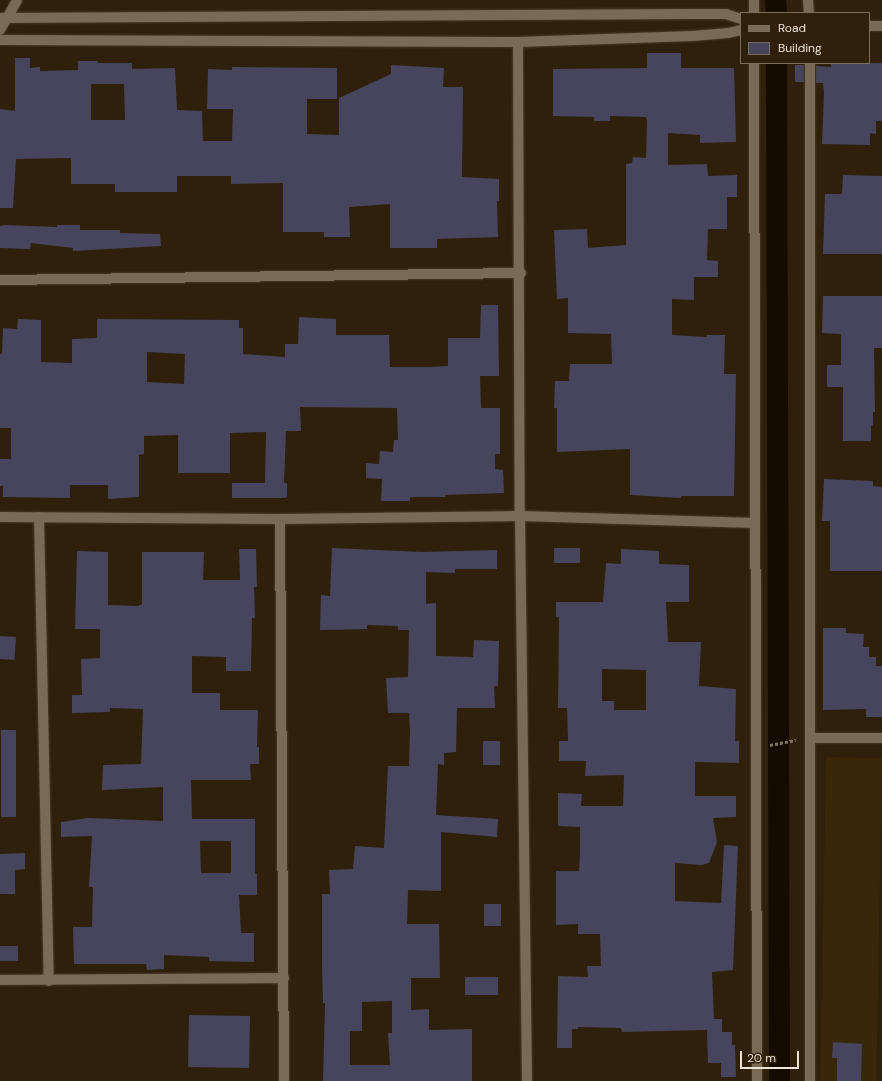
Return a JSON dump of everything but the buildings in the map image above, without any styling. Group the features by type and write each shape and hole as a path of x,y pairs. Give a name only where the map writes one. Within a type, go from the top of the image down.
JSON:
{"street":[{"path":"0,30 3,18 16,0"},
{"path":"754,0 754,12"},
{"path":"808,0 809,12"},
{"path":"3,18 726,14 740,19"},
{"path":"870,26 882,26"},
{"path":"0,40 518,42 693,36 728,33 740,30"},
{"path":"518,42 521,273 520,516 527,1081"},
{"path":"754,64 757,1081"},
{"path":"810,64 804,739 810,1081"},
{"path":"0,280 521,273"},
{"path":"0,517 280,519 520,516 756,523"},
{"path":"39,517 49,981"},
{"path":"280,519 284,1081"},
{"path":"804,739 882,738"},
{"path":"0,980 49,981 284,978"}],"path":[{"path":"774,744 804,739"}],"shaded area":[{"path":"826,757 882,758 876,1081 820,1081"}],"waterway":[{"path":"775,0 776,12"},
{"path":"776,64 779,1081"}]}
